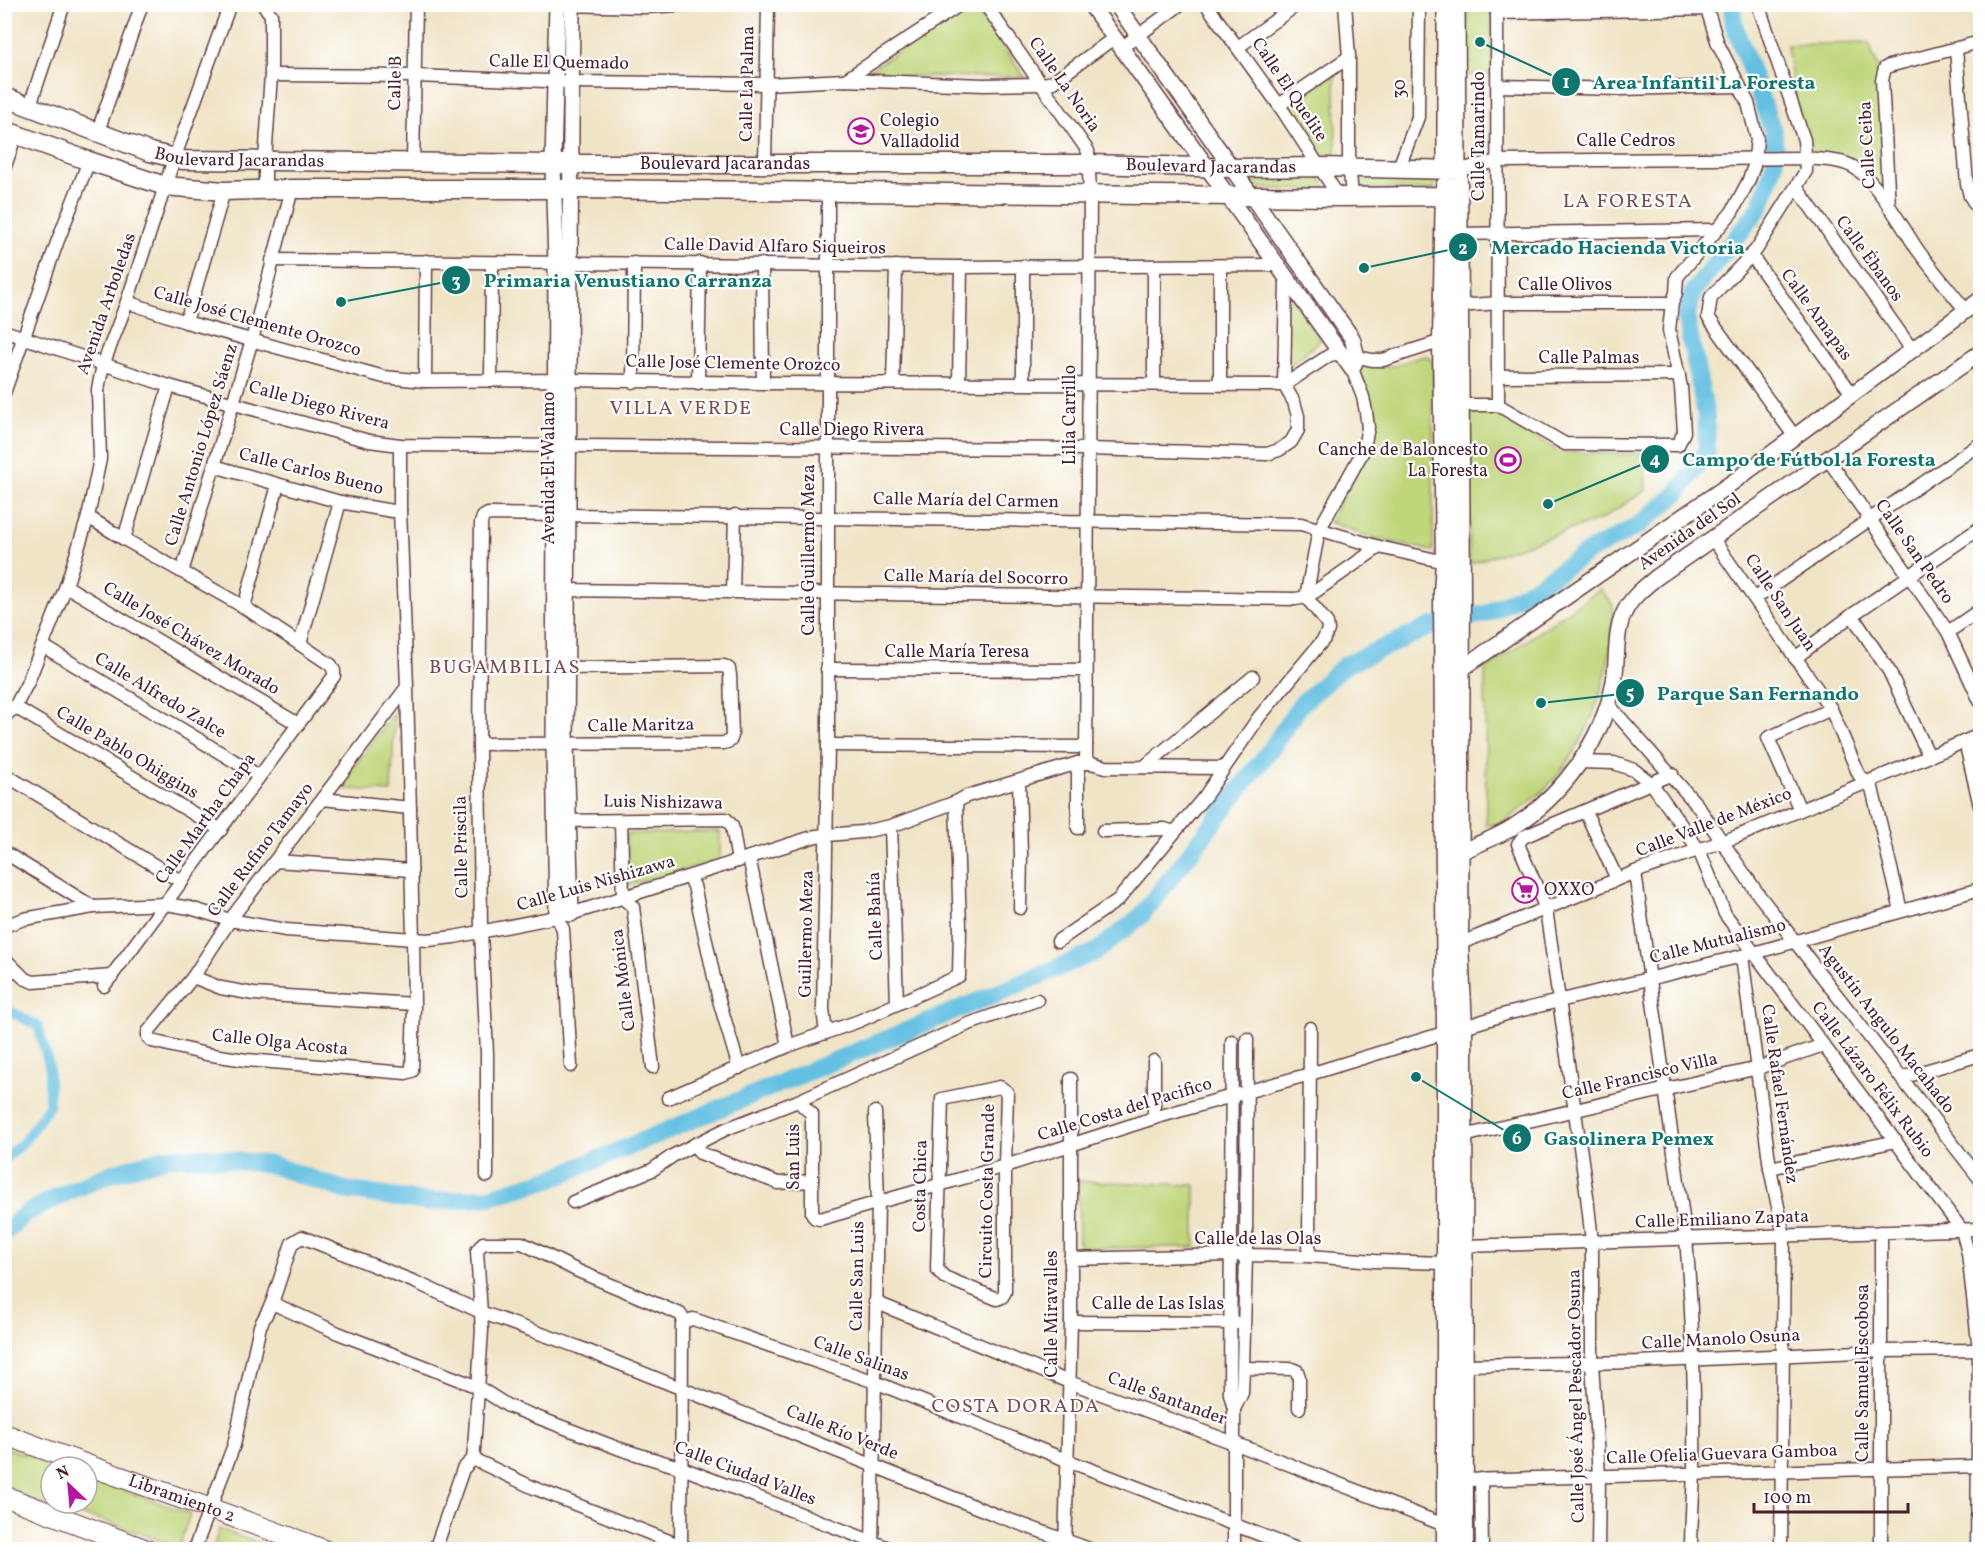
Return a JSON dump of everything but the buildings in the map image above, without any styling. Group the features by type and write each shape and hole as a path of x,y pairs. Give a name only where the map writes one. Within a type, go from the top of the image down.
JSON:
{"main road":[{"name":"Boulevard Jacarandas","path":"4,97 174,159 562,164 1089,164 1451,170"},
{"name":"Boulevard Jacarandas","path":"10,132 165,186 224,191 562,189 1346,197 1452,194"},
{"path":"1446,1550 1473,1479 1464,1365 1463,1136 1454,1030 1443,678 1452,643 1458,405 1458,234 1451,170"},
{"path":"1452,194 1442,341 1445,562 1452,594"},
{"path":"1452,643 1460,670 1459,944 1446,1263 1455,1528 1464,1550"},
{"name":"Libramiento 2","path":"4,1434 103,1472 211,1508 324,1550"},
{"path":"4,1496 147,1550"}],"street":[{"path":"30,105 64,4"},
{"path":"98,131 142,4"},
{"name":"Avenida Arboledas","path":"4,717 15,707 28,682 66,586 88,517 100,459 98,389 103,365 128,302 174,159 230,4"},
{"path":"263,4 271,15 271,75 265,190"},
{"name":"Calle B","path":"412,163 416,4"},
{"name":"Avenida El Walamo","path":"557,4 555,81 562,164 563,264 560,745 564,920 571,1066"},
{"path":"562,4 645,6 696,4"},
{"name":"Calle La Palma","path":"765,164 768,4"},
{"path":"845,80 961,4"},
{"name":"Calle La Noria","path":"985,4 1088,151 1090,193"},
{"path":"1090,4 1209,167 1340,353 1354,363 1383,360 1442,341"},
{"path":"1058,941 1118,900 1205,796 1282,688 1323,639 1328,630 1327,623 1306,597 1318,530 1363,451 1368,428 1354,363 1352,338 1116,4"},
{"name":"Calle El Quemado","path":"271,75 415,76 572,82 767,84 845,80 984,85 1043,84 1053,82 1118,43 1137,36 1181,4"},
{"name":"Calle El Quelite","path":"1206,4 1279,105 1319,167 1346,197"},
{"path":"1238,47 1298,4"},
{"path":"1345,4 1349,57 1349,169 1346,197"},
{"name":"30","path":"1398,170 1418,117 1419,4"},
{"path":"1444,4 1451,170"},
{"path":"1451,170 1457,4"},
{"path":"1758,4 1804,140 1801,159 1806,171 1751,255 1711,297 1708,317 1795,437"},
{"name":"Avenida El Walamo","path":"562,164 572,82 572,5"},
{"path":"1458,405 1498,405 1565,444 1678,445 1684,432 1681,387 1669,330 1677,277 1732,212 1759,159 1757,139 1748,103 1718,44 1707,9 1497,8"},
{"name":"Calle Tamarindo","path":"1497,8 1498,405"},
{"path":"1980,42 1956,49 1966,184 1980,212"},
{"name":"Calle Ceiba","path":"1889,208 1883,73 1889,66 1956,49"},
{"path":"1279,105 1349,57"},
{"path":"1497,86 1621,89 1739,86"},
{"path":"4,169 10,132"},
{"name":"Calle Cedros","path":"1451,170 1498,161 1801,159"},
{"name":"Calle Ceiba","path":"1801,159 1829,160 1853,166 1868,179 1919,251 1966,311"},
{"path":"4,393 58,240 89,161"},
{"name":"Calle Ébanos","path":"1797,188 1913,351"},
{"name":"Calle Antonio López Sáenz","path":"182,572 252,340 292,189"},
{"path":"186,322 224,191"},
{"name":"Calle Guillermo Meza","path":"827,836 828,192"},
{"name":"Lilia Carrillo","path":"1078,828 1082,763 1086,745 1090,193"},
{"path":"1458,234 1716,230"},
{"name":"Calle Amapas","path":"1751,255 1852,395"},
{"name":"Calle David Alfaro Siqueiros","path":"272,260 961,267 1220,266 1282,271"},
{"path":"424,381 426,261"},
{"path":"491,381 492,263"},
{"path":"633,382 634,263"},
{"path":"698,382 700,263"},
{"path":"762,264 763,383"},
{"path":"893,383 896,266"},
{"path":"1220,266 1220,384"},
{"path":"959,383 961,267"},
{"path":"1023,267 1023,383"},
{"path":"1154,267 1155,384"},
{"path":"1282,271 1284,385"},
{"name":"Avenida del Sol","path":"1460,670 1687,514 1980,300"},
{"name":"Calle José Clemente Orozco","path":"128,302 186,322 384,377 424,381 1284,385"},
{"name":"Calle Olivos","path":"1458,306 1499,303 1672,303"},
{"name":"Calle Diego Rivera","path":"4,331 170,386 369,441 400,445 1087,449 1267,454 1291,442 1298,430 1298,416 1294,402 1284,385"},
{"path":"1284,385 1330,355 1340,353"},
{"name":"Avenida del Sol","path":"1459,853 1511,828 1536,811 1560,787 1580,762 1608,704 1614,681 1620,628 1625,609 1638,592 1980,353"},
{"name":"Calle Palmas","path":"1499,376 1678,375"},
{"path":"124,539 170,386"},
{"path":"1755,598 1980,444"},
{"path":"193,976 221,988 254,994 414,1004 400,445"},
{"name":"Calle San Pedro","path":"1828,459 1948,632 1980,701"},
{"name":"Calle Carlos Bueno","path":"214,466 340,502 400,510"},
{"path":"244,607 278,485"},
{"path":"88,517 244,607 300,644 340,502"},
{"name":"Calle María del Carmen","path":"483,517 488,514 735,514 1301,524 1379,547 1445,562"},
{"path":"733,591 735,514"},
{"name":"Calle Priscila","path":"483,517 481,523 479,744 481,932 487,1053 487,1176"},
{"path":"1795,658 1852,615 1980,528"},
{"name":"Calle San Juan","path":"1713,539 1831,709 1859,776 1872,788 1901,911"},
{"path":"1306,597 1379,547"},
{"name":"Calle José Chávez Morado","path":"66,586 298,723"},
{"name":"Calle María del Socorro","path":"562,590 1088,598 1296,599 1306,597"},
{"path":"1948,632 1980,610"},
{"path":"1852,615 1895,681 1929,756"},
{"name":"Calle Martha Chapa","path":"4,958 24,978 33,982 108,981 334,676 331,665 300,644"},
{"name":"Calle Alfredo Zalce","path":"43,646 259,776"},
{"name":"Calle Maritza","path":"479,744 560,745 724,743 730,741 732,736 729,669 724,666 561,668"},
{"name":"Calle María Teresa","path":"827,669 1086,670"},
{"path":"1443,678 1460,670"},
{"path":"1144,767 1253,677"},
{"name":"Calle Rufino Tamayo","path":"148,1037 148,1032 193,976 230,920 407,687"},
{"name":"Agustín Angulo Macahado","path":"1608,704 1697,804 1793,941 1980,1179"},
{"name":"Calle Pablo Ohiggins","path":"15,707 221,830"},
{"path":"1800,810 1768,738 1831,709"},
{"name":"Calle Valle de México","path":"1459,944 1635,872 1723,842 1980,735"},
{"path":"1965,741 1980,806"},
{"path":"828,745 1082,747 1086,745"},
{"path":"1580,762 1614,763 1634,770 1652,784"},
{"path":"1082,763 1106,767 1223,768"},
{"name":"Calle Luis Nishizawa","path":"4,926 24,919 93,908 166,904 190,908 230,920 286,930 413,940 428,940 564,920 623,897 816,836 862,832 891,826 967,796 1082,763"},
{"path":"4,774 182,882"},
{"path":"1617,879 1585,811 1672,774"},
{"path":"1019,781 1022,854 1020,908"},
{"name":"Calle Lázaro Félix Rubio","path":"1652,784 1699,850 1725,914 1748,955 1823,1046 1962,1230"},
{"path":"322,799 410,808"},
{"path":"668,1098 788,1046 858,1021 959,976 960,928 956,802"},
{"name":"Calle José Ángel Pescador Osuna","path":"1585,811 1523,837 1518,844 1546,909 1576,1110 1592,1242 1592,1363 1599,1476 1598,1550"},
{"name":"Luis Nishizawa","path":"562,820 726,819 732,826 743,859 788,1046"},
{"name":"Calle Mónica","path":"621,820 623,897 633,907 653,1066"},
{"name":"Calle Bahía","path":"891,826 897,1004"},
{"path":"1103,831 1165,829 1174,832"},
{"name":"Guillermo Meza","path":"826,1032 824,1009 827,836"},
{"path":"4,852 93,908"},
{"path":"275,861 411,870"},
{"path":"1635,872 1686,1239 1694,1359 1694,1474 1691,1550"},
{"path":"689,877 694,886 719,1000 739,1068"},
{"name":"Calle Mutualismo","path":"1454,1030 1560,1000 1748,955 1980,889"},
{"name":"Calle Rafael Fernández","path":"1748,955 1770,1168 1784,1236 1781,1550"},
{"path":"573,1202 652,1170 674,1155 726,1129 798,1101 966,1025 1037,1000"},
{"name":"Calle Olga Acosta","path":"148,1037 152,1041 196,1052 246,1060 406,1073 412,1071 414,1004"},
{"path":"1309,1256 1310,1028"},
{"name":"Calle Costa del Pacifico","path":"815,1218 820,1219 1005,1166 1154,1118 1454,1030"},
{"path":"1234,1409 1242,1393 1244,1368 1247,1039"},
{"path":"1232,1041 1230,1394 1234,1409 1234,1550"},
{"name":"Calle Francisco Villa","path":"1463,1136 1758,1068 1823,1046"},
{"path":"1901,1078 1980,1055"},
{"path":"1154,1060 1154,1118"},
{"name":"Calle Miravalles","path":"1065,1545 1071,1322 1071,1079"},
{"name":"Costa Chica","path":"939,1273 937,1269 940,1104 942,1099 1004,1088"},
{"name":"Circuito Costa Grande","path":"939,1273 997,1299 1005,1292 1007,1092 1004,1088"},
{"name":"San Luis","path":"798,1101 812,1114 811,1181 812,1213 815,1218"},
{"name":"Calle San Luis","path":"872,1545 878,1202 875,1112"},
{"path":"1770,1168 1896,1141"},
{"path":"695,1144 700,1153 778,1184 811,1181"},
{"name":"Calle Emiliano Zapata","path":"1464,1246 1980,1229"},
{"path":"1962,1230 1968,1253 1980,1350 1977,1550"},
{"name":"Calle Samuel Escobosa","path":"1881,1232 1881,1550"},
{"name":"Calle Río Verde","path":"272,1303 292,1243 302,1237 415,1282 483,1313 578,1347 874,1465 1065,1545 1092,1550"},
{"name":"Calle Salinas","path":"483,1313 477,1251 483,1243 522,1243 578,1271 680,1314 685,1321 693,1319 875,1382 1066,1460 1300,1550"},
{"name":"Calle de las Olas","path":"1070,1260 1231,1255 1309,1256 1446,1263"},
{"name":"Calle Santander","path":"875,1302 1069,1382 1455,1528"},
{"path":"194,1550 234,1445 260,1326 272,1303"},
{"name":"Calle Ciudad Valles","path":"272,1303 338,1333 478,1387 508,1406 621,1449 682,1468 872,1545 894,1550"},
{"path":"435,1550 463,1468 473,1459 483,1313"},
{"path":"473,1459 534,1488 685,1548 682,1468 682,1325 685,1321"},
{"name":"Calle de Las Islas","path":"1071,1322 1244,1323"},
{"name":"Calle Manolo Osuna","path":"1464,1365 1592,1363 1881,1351 1980,1350"},
{"path":"1244,1368 1297,1371 1299,1408"},
{"name":"Calle Ofelia Guevara Gamboa","path":"1473,1479 1980,1466"},
{"path":"1473,1479 1482,1550"}],"green space":[{"path":"972,4 1025,77 860,76 970,5"},
{"path":"1468,5 1491,5 1492,75 1467,75"},
{"path":"1869,43 1882,80 1889,208 1859,171 1805,156 1797,118 1787,45"},
{"path":"1335,74 1336,154 1321,157 1287,107"},
{"path":"1246,173 1317,174 1329,191 1257,188"},
{"path":"1354,174 1436,176 1434,190 1357,189"},
{"path":"1282,284 1321,340 1283,371"},
{"path":"1427,356 1433,361 1433,551 1373,538 1329,522 1373,441 1375,415 1358,364 1389,367"},
{"path":"1497,409 1559,452 1644,454 1646,490 1602,519 1469,564 1469,410"},
{"path":"1600,589 1613,605 1612,634 1608,662 1592,718 1563,768 1544,789 1505,820 1486,825 1485,670"},
{"path":"395,712 391,792 337,788"},
{"path":"720,831 720,860 628,885 626,834"},
{"path":"1078,1181 1195,1185 1195,1247 1079,1248"},
{"path":"4,1447 39,1459 39,1503 5,1491"},
{"path":"99,1481 190,1514 179,1547 99,1519 78,1515 99,1515"},
{"path":"219,1529 277,1549 213,1549"}],"waterway":[{"path":"4,1233 25,1214 70,1191 113,1173 167,1157 205,1157 272,1165 344,1190 427,1202 490,1197 553,1178 1096,952 1141,916 1271,749 1301,704 1345,665 1429,627 1488,613 1534,588 1588,552 1638,526 1677,494 1707,451 1706,416 1686,317 1693,292 1761,206 1775,162 1774,134 1734,25 1732,4"},
{"path":"4,1008 38,1026 49,1065 49,1106 24,1141 4,1160"}],"place":[{"name":"Area Infantil La Foresta","path":"1480,42"},
{"name":"Colegio Valladolid","path":"861,131"},
{"name":"Mercado Hacienda Victoria","path":"1364,268"},
{"name":"Primaria Venustiano Carranza","path":"341,302"},
{"name":"Canche de Baloncesto La Foresta","path":"1508,460"},
{"name":"Campo de Fútbol la Foresta","path":"1548,504"},
{"name":"Parque San Fernando","path":"1541,703"},
{"name":"OXXO","path":"1525,890"},
{"name":"Gasolinera Pemex","path":"1416,1077"}],"district":[{"name":"LA FORESTA","path":"1628,202"},
{"name":"VILLA VERDE","path":"681,409"},
{"name":"BUGAMBILIAS","path":"505,668"},
{"name":"COSTA DORADA","path":"1016,1407"}]}
